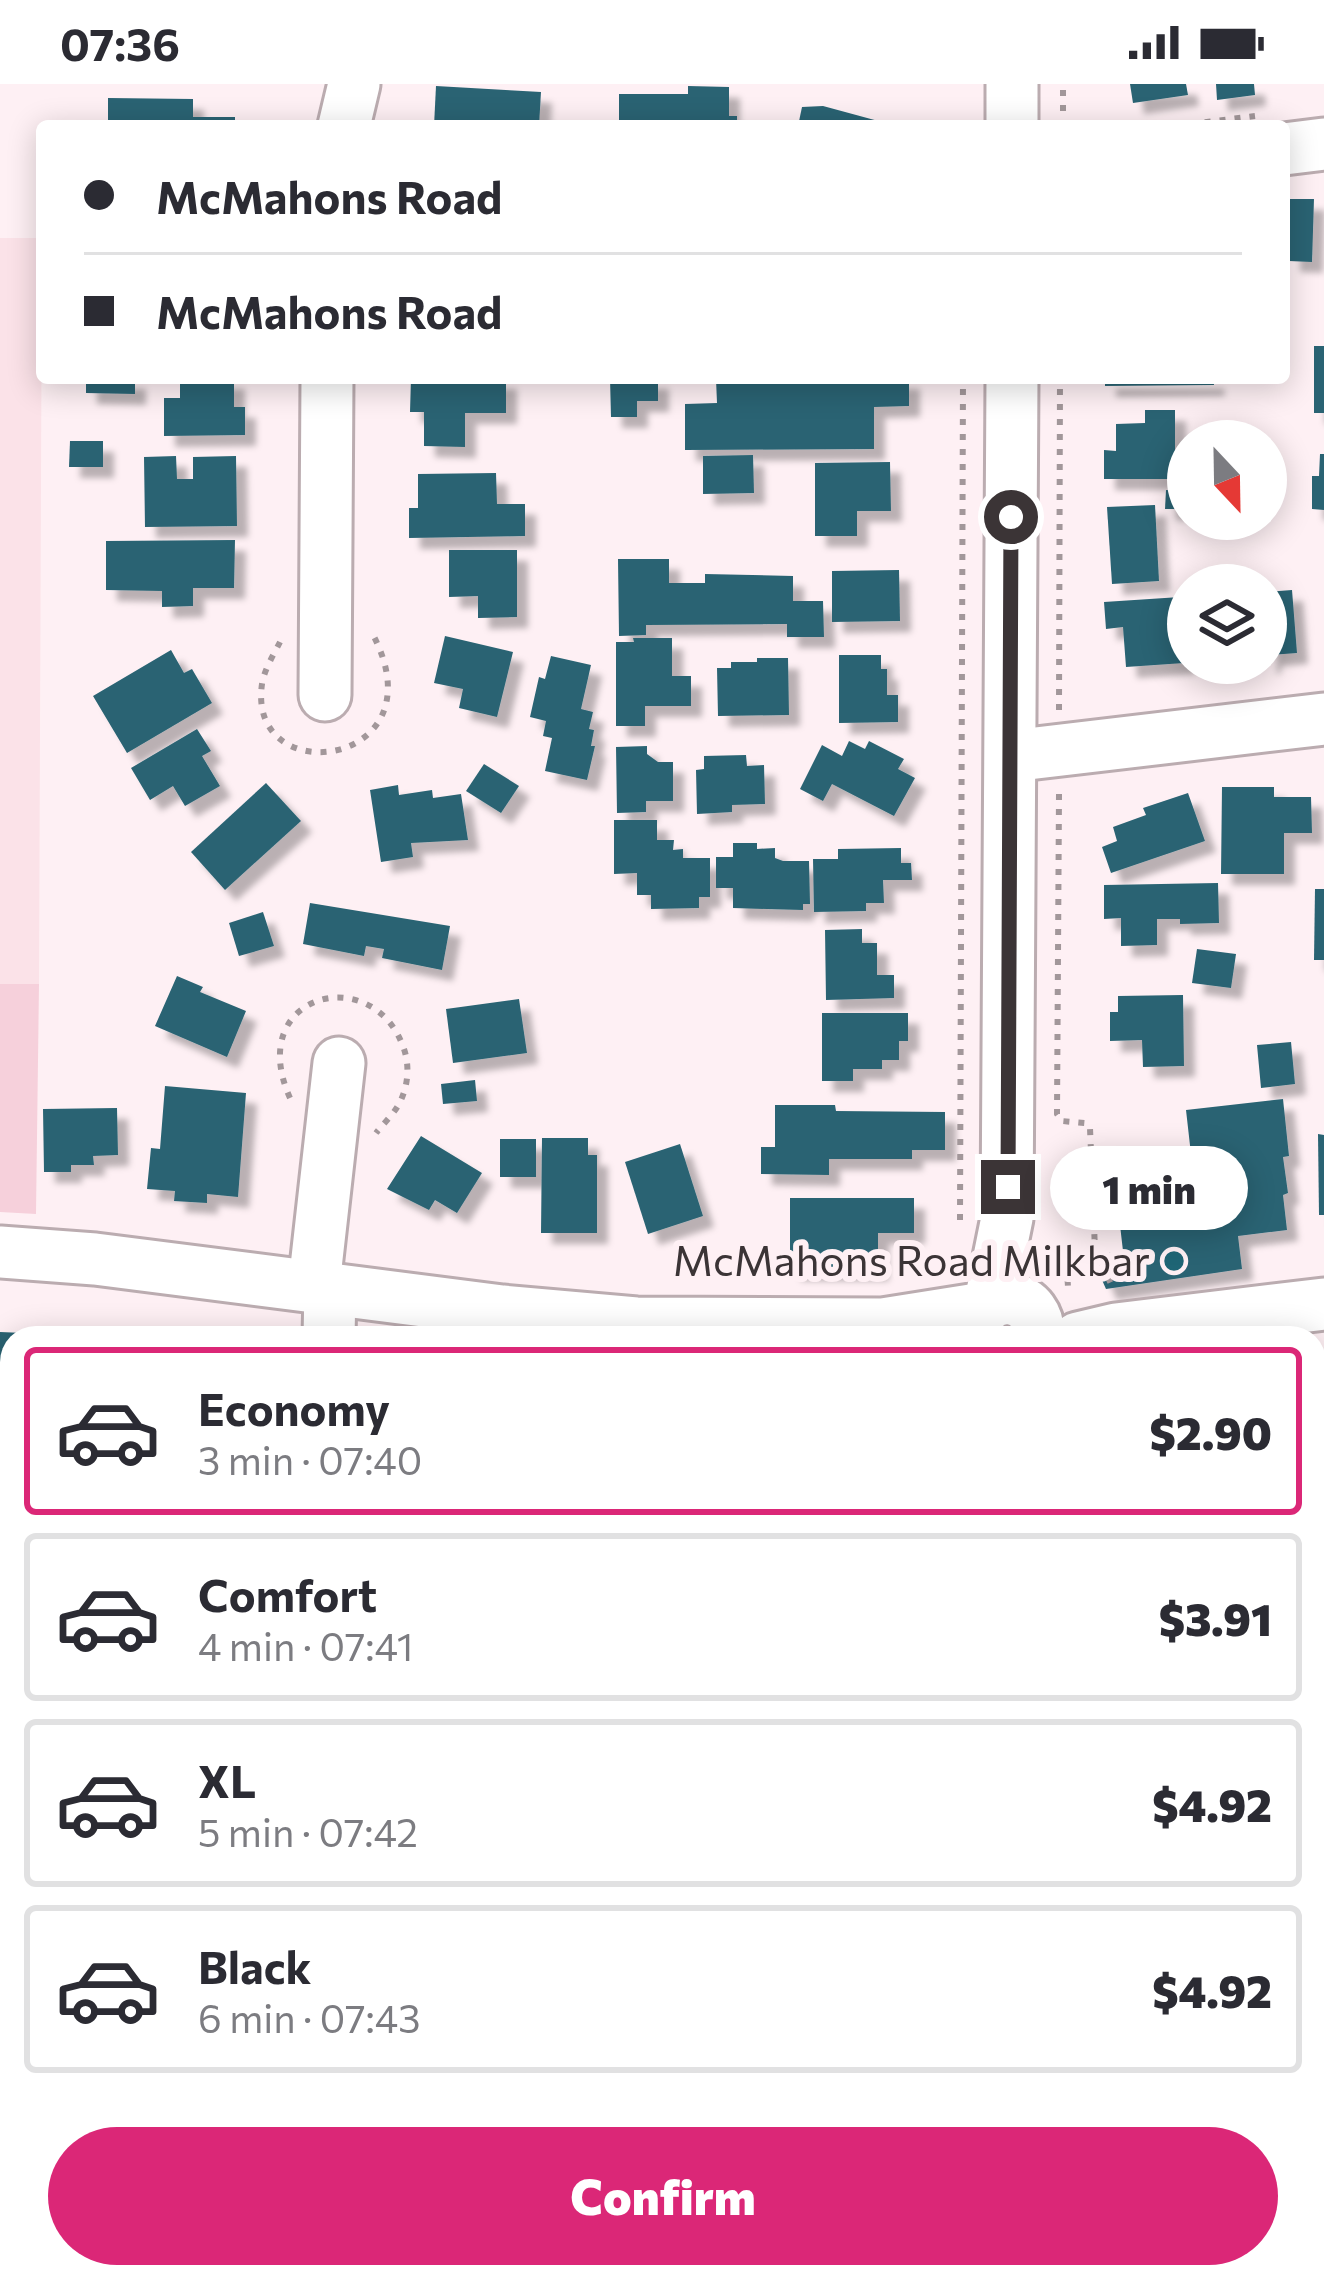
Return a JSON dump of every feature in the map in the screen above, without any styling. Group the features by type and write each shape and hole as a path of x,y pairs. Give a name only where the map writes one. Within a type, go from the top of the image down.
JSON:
{"street":[{"path":"345,120 353,84"},
{"path":"1012,84 1012,120"},
{"path":"1290,137 1324,144"},
{"path":"325,695 327,384"},
{"path":"1012,384 1011,756 984,1220 1034,1318"},
{"path":"1011,756 1324,719"},
{"path":"325,1304 339,1063"},
{"path":"0,1252 78,1257 325,1304 572,1320 883,1324 1324,1304"}],"path":[{"path":"1063,84 1063,120"},
{"path":"963,384 984,1220"},
{"path":"1059,714 1060,384"},
{"path":"1034,1318 1095,1250 1090,1128 1057,1114 1059,788"},
{"path":"1034,1318 1067,1270 1095,1250"}],"shaded area":[{"path":"0,238 36,238 36,384 41,384 39,984 0,984"},
{"path":"0,984 39,984 36,1214 0,1212"}],"building":[{"path":"1130,84 1186,84 1188,95 1133,103"},
{"path":"1216,84 1254,84 1255,95 1217,100"},
{"path":"436,86 541,92 539,120 434,120"},
{"path":"688,86 729,87 729,116 737,120 619,120 619,94 688,94"},
{"path":"108,98 193,99 193,117 235,117 235,120 108,120"},
{"path":"823,106 875,120 799,120 802,107"},
{"path":"1290,199 1314,199 1312,262 1290,261"},
{"path":"1314,346 1324,346 1324,413 1314,413"},
{"path":"86,384 135,384 135,394 86,393"},
{"path":"180,384 234,384 234,407 245,407 245,435 164,436 164,398 180,398"},
{"path":"411,384 506,384 506,413 465,413 465,447 424,446 424,412 410,412"},
{"path":"610,384 658,384 658,401 637,401 637,417 611,417"},
{"path":"716,384 909,384 909,406 874,407 874,449 685,450 685,404 717,403"},
{"path":"1105,384 1214,385 1105,386"},
{"path":"1145,410 1175,410 1175,420 1167,420 1167,479 1104,479 1104,450 1116,451 1116,424 1145,423"},
{"path":"70,441 103,441 103,467 69,467"},
{"path":"1320,454 1324,454 1324,510 1312,509 1312,476 1319,476"},
{"path":"753,455 754,493 703,494 703,456"},
{"path":"176,456 177,479 193,479 193,457 236,456 237,526 145,527 144,457"},
{"path":"890,462 891,511 857,511 857,536 815,536 815,463"},
{"path":"496,473 497,504 525,504 525,536 409,538 409,508 418,508 418,474"},
{"path":"1155,505 1159,581 1112,584 1107,507"},
{"path":"235,540 234,588 193,588 193,606 162,607 162,591 106,590 106,541"},
{"path":"449,550 517,550 517,617 478,618 478,596 449,597"},
{"path":"618,559 669,559 669,583 705,583 705,574 793,576 793,601 823,601 824,637 787,637 787,624 646,625 646,635 619,636"},
{"path":"899,570 900,621 832,622 832,571"},
{"path":"1287,590 1292,590 1297,653 1287,654"},
{"path":"1167,598 1167,664 1126,667 1123,627 1106,629 1104,602"},
{"path":"445,636 513,652 497,717 459,708 463,689 434,683"},
{"path":"633,638 672,638 672,676 691,676 691,706 645,706 645,726 616,726 616,642 634,642"},
{"path":"171,650 184,673 192,669 212,703 127,753 93,696"},
{"path":"839,655 881,655 881,669 887,669 887,695 898,695 898,722 839,723"},
{"path":"551,656 591,665 581,709 593,712 589,729 594,730 591,746 595,746 587,780 545,771 552,738 543,736 546,721 530,717 539,677 545,679"},
{"path":"757,658 788,658 789,715 718,716 717,668 731,668 731,662 757,662"},
{"path":"197,729 211,751 202,756 220,786 185,806 173,786 150,800 131,768"},
{"path":"849,741 865,749 869,741 904,759 898,769 915,778 894,816 832,784 823,801 800,789 822,745 842,756"},
{"path":"647,746 647,754 658,762 673,762 673,801 646,801 646,812 617,813 616,747"},
{"path":"746,755 747,766 764,765 765,804 732,805 732,812 697,814 696,770 704,769 704,756"},
{"path":"484,764 519,786 501,813 466,791"},
{"path":"266,783 301,821 225,890 191,852"},
{"path":"398,785 399,795 432,790 433,798 461,794 468,840 411,843 413,857 381,862 370,790"},
{"path":"1222,787 1274,787 1274,797 1311,797 1312,833 1284,833 1284,874 1221,874"},
{"path":"1188,793 1205,841 1111,873 1102,847 1117,841 1113,827 1146,815 1143,808"},
{"path":"614,820 657,820 657,840 674,840 673,850 683,849 683,858 710,858 710,897 699,897 699,908 651,909 651,895 637,895 637,873 614,874"},
{"path":"733,843 775,848 775,858 783,861 809,861 810,904 803,904 803,910 733,908 733,888 716,888 716,857 733,857"},
{"path":"901,848 901,863 911,863 912,880 883,880 884,903 866,903 866,911 814,912 813,859 838,859 838,849"},
{"path":"1218,883 1219,923 1157,919 1157,945 1121,946 1121,918 1104,919 1104,885"},
{"path":"1315,889 1324,889 1324,960 1314,960"},
{"path":"310,903 450,926 442,970 382,958 384,949 366,946 364,956 303,944"},
{"path":"263,912 274,946 239,956 229,923"},
{"path":"862,929 862,943 877,943 877,975 894,975 894,998 826,1000 825,930"},
{"path":"1197,949 1236,954 1231,988 1192,983"},
{"path":"177,976 203,987 200,992 246,1011 227,1057 155,1026"},
{"path":"1183,995 1184,1066 1143,1067 1142,1040 1110,1041 1110,1012 1118,1012 1118,996"},
{"path":"519,999 527,1053 453,1063 446,1009"},
{"path":"822,1013 908,1013 908,1041 899,1041 899,1060 882,1060 882,1069 853,1069 853,1081 822,1081"},
{"path":"1291,1042 1295,1084 1261,1088 1257,1045"},
{"path":"475,1080 477,1101 443,1104 441,1084"},
{"path":"165,1086 246,1093 238,1197 207,1194 207,1203 174,1201 175,1191 147,1189 151,1148 160,1149"},
{"path":"1283,1099 1289,1156 1283,1157 1287,1230 1238,1236 1242,1269 1106,1289 1091,1255 1123,1251 1115,1182 1193,1172 1186,1110"},
{"path":"775,1105 945,1112 945,1150 912,1150 912,1159 829,1159 829,1175 761,1174 761,1147 775,1147"},
{"path":"117,1108 118,1155 93,1156 94,1165 71,1165 71,1172 44,1172 43,1109"},
{"path":"1318,1134 1324,1135 1324,1215 1319,1215"},
{"path":"421,1136 482,1173 457,1213 435,1200 429,1210 387,1189"},
{"path":"542,1138 588,1138 588,1155 597,1155 597,1233 541,1233"},
{"path":"500,1139 536,1139 536,1177 500,1177"},
{"path":"680,1144 703,1216 648,1234 625,1162"},
{"path":"790,1198 914,1198 914,1233 878,1233 878,1270 790,1270"}],"place":[{"name":"McMahons Road Milkbar","path":"1174,1261"}],"route":[{"path":"1008,1187 1011,517"}]}
